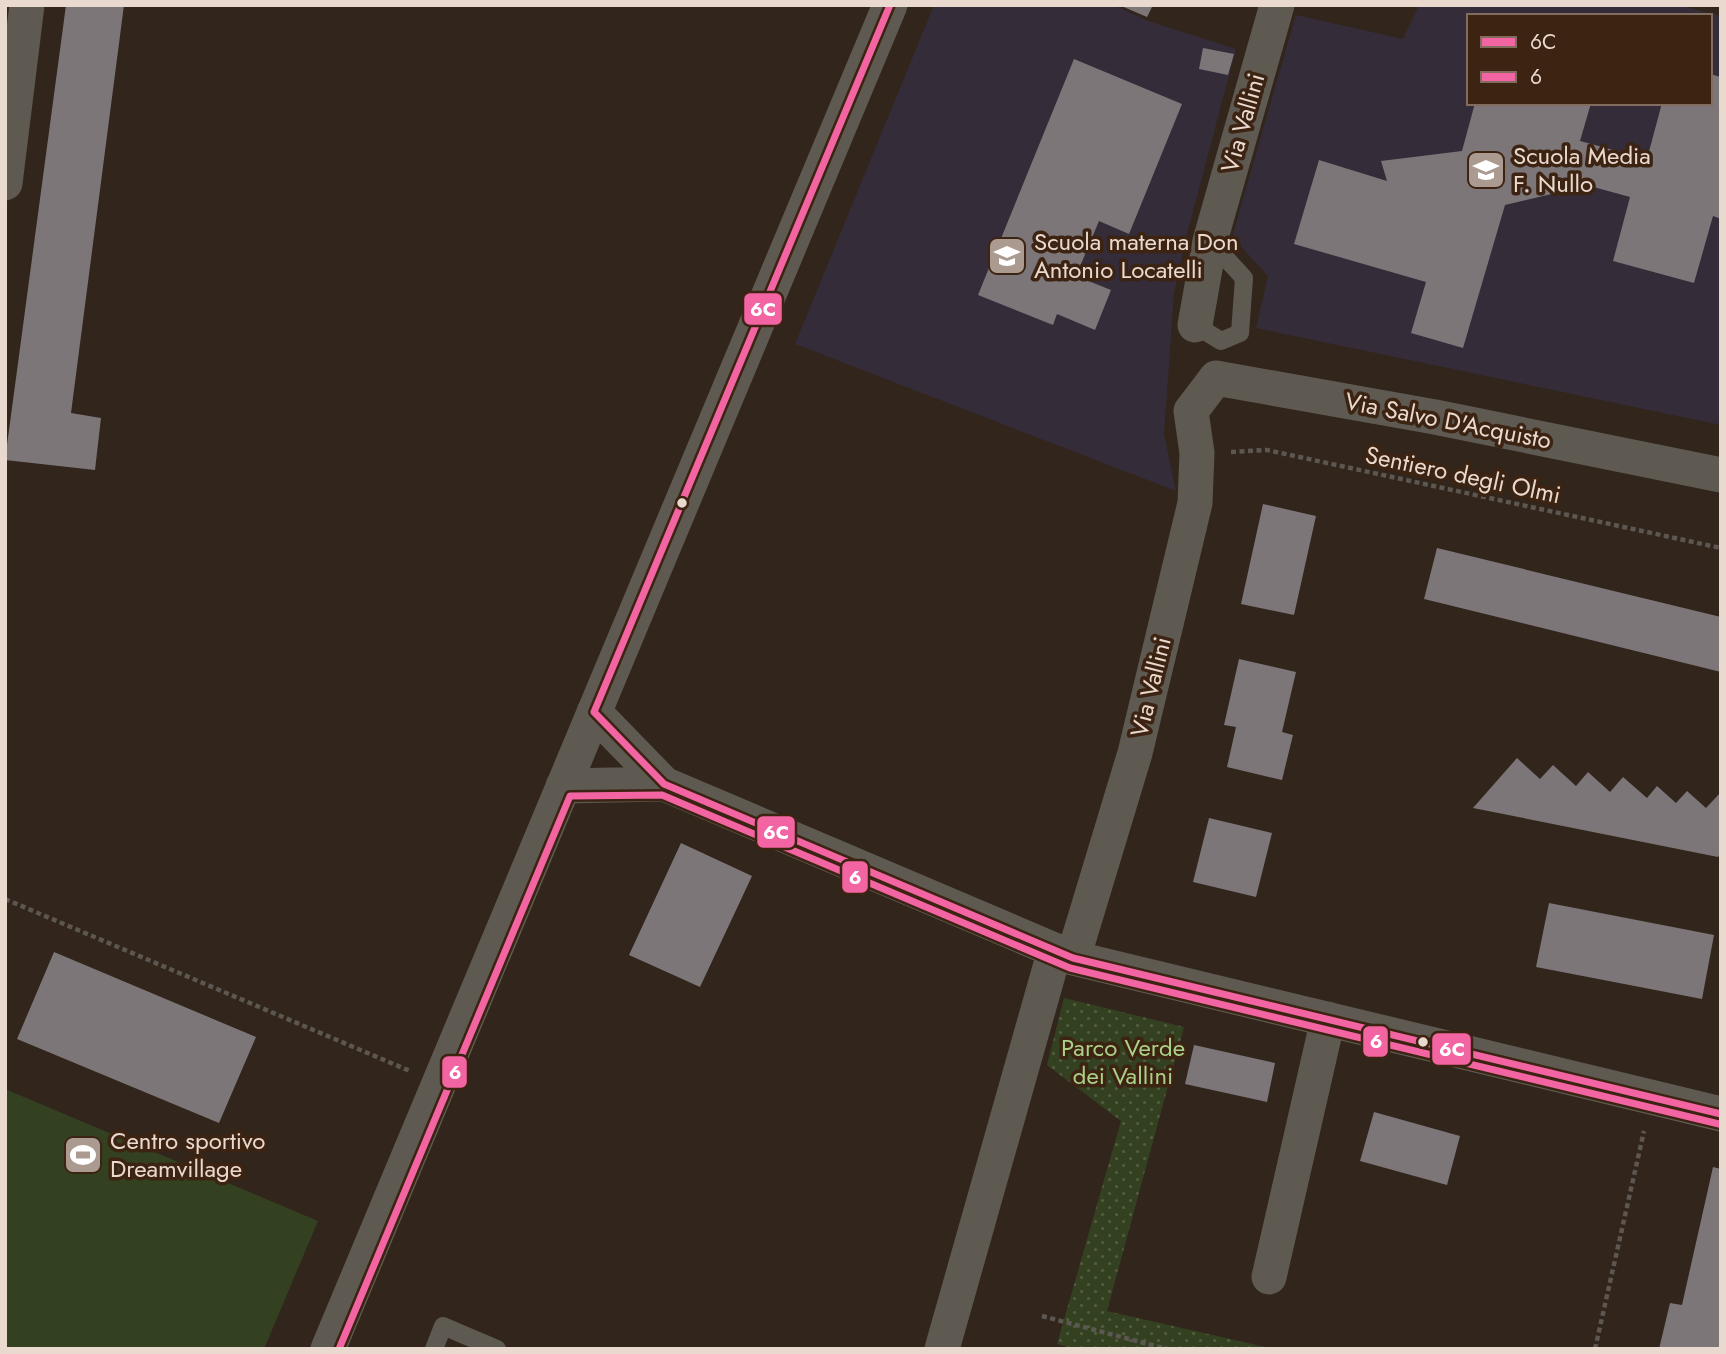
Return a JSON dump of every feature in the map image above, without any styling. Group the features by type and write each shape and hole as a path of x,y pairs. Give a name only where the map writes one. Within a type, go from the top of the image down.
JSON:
{"street":[{"path":"5,183 27,5"},
{"path":"328,1349 890,5"},
{"name":"Via Vallini","path":"1195,325 1210,241 1277,5"},
{"name":"Via Salvo D'Acquisto","path":"1191,411 1216,378 1435,417 1721,475"},
{"name":"Via Vallini","path":"942,1349 1064,954 1135,753 1195,503 1197,453 1191,411"},
{"path":"594,712 664,784 1064,954 1721,1114"},
{"path":"563,786 664,784"},
{"path":"1269,1277 1328,1019"}],"lane":[{"name":"Via Vallini","path":"1195,325 1221,341 1240,333 1244,278 1210,241"},
{"path":"434,1349 443,1326 497,1349"}],"path":[{"name":"Sentiero degli Olmi","path":"1197,453 1266,450 1721,548"},
{"path":"5,899 428,1079 440,1079"},
{"path":"1595,1349 1651,1097"},
{"path":"1042,1316 1167,1349"}],"shaded area":[{"name":"Scuola materna Don Antonio Locatelli","path":"934,5 1113,5 1148,21 1236,49 1174,293 1164,434 1176,491 795,344"},
{"name":"Scuola Media F. Nullo","path":"1419,5 1678,5 1721,16 1721,425 1256,328 1268,276 1232,237 1296,15 1403,39"}],"green space":[{"name":"Parco Verde dei Vallini","path":"1064,998 1184,1027 1107,1311 1274,1349 1075,1349 1057,1344 1121,1121 1047,1065"},
{"name":"Centro sportivo Dreamvillage","path":"5,1089 318,1221 264,1349 5,1349"}],"building":[{"path":"66,5 124,5 71,413 101,418 95,470 5,460"},
{"path":"1119,5 1153,5 1147,17"},
{"path":"1203,48 1234,54 1228,75 1199,69"},
{"path":"1074,59 1182,104 1129,234 1099,221 1076,276 1111,290 1095,330 1057,314 1053,325 978,295"},
{"path":"1712,75 1721,77 1721,219 1713,216 1694,283 1613,261 1630,197 1557,177 1556,193 1505,205 1463,348 1411,333 1426,282 1294,244 1319,160 1387,181 1381,161 1462,151 1474,105 1590,105 1580,141 1647,159 1661,105 1712,105"},
{"path":"1263,504 1316,516 1294,615 1241,604"},
{"path":"1437,548 1721,617 1721,672 1424,599"},
{"path":"1239,659 1296,672 1282,732 1293,735 1282,780 1227,767 1236,727 1224,725"},
{"path":"1517,758 1540,779 1553,765 1576,786 1588,772 1610,792 1623,777 1647,798 1657,786 1676,803 1687,791 1706,808 1721,792 1721,853 1718,857 1473,808"},
{"path":"1209,818 1272,833 1256,897 1193,882"},
{"path":"681,843 752,876 700,987 629,955"},
{"path":"1549,903 1714,935 1702,999 1536,967"},
{"path":"54,952 256,1037 219,1123 17,1039"},
{"path":"1194,1045 1275,1063 1267,1102 1185,1084"},
{"path":"1374,1112 1460,1136 1447,1185 1360,1161"},
{"path":"1713,1167 1721,1169 1721,1349 1659,1349 1670,1303 1682,1305"}],"transit line":[{"name":"6C","path":"890,5 594,712 664,784 1073,958 1721,1114"},
{"name":"6","path":"339,1349 570,796 662,795 1070,968 1719,1124"}],"place":[{"name":"Scuola Media F. Nullo","path":"1486,170"},
{"name":"Scuola materna Don Antonio Locatelli","path":"1007,256"},
{"name":"Centro sportivo Dreamvillage","path":"83,1155"}]}
